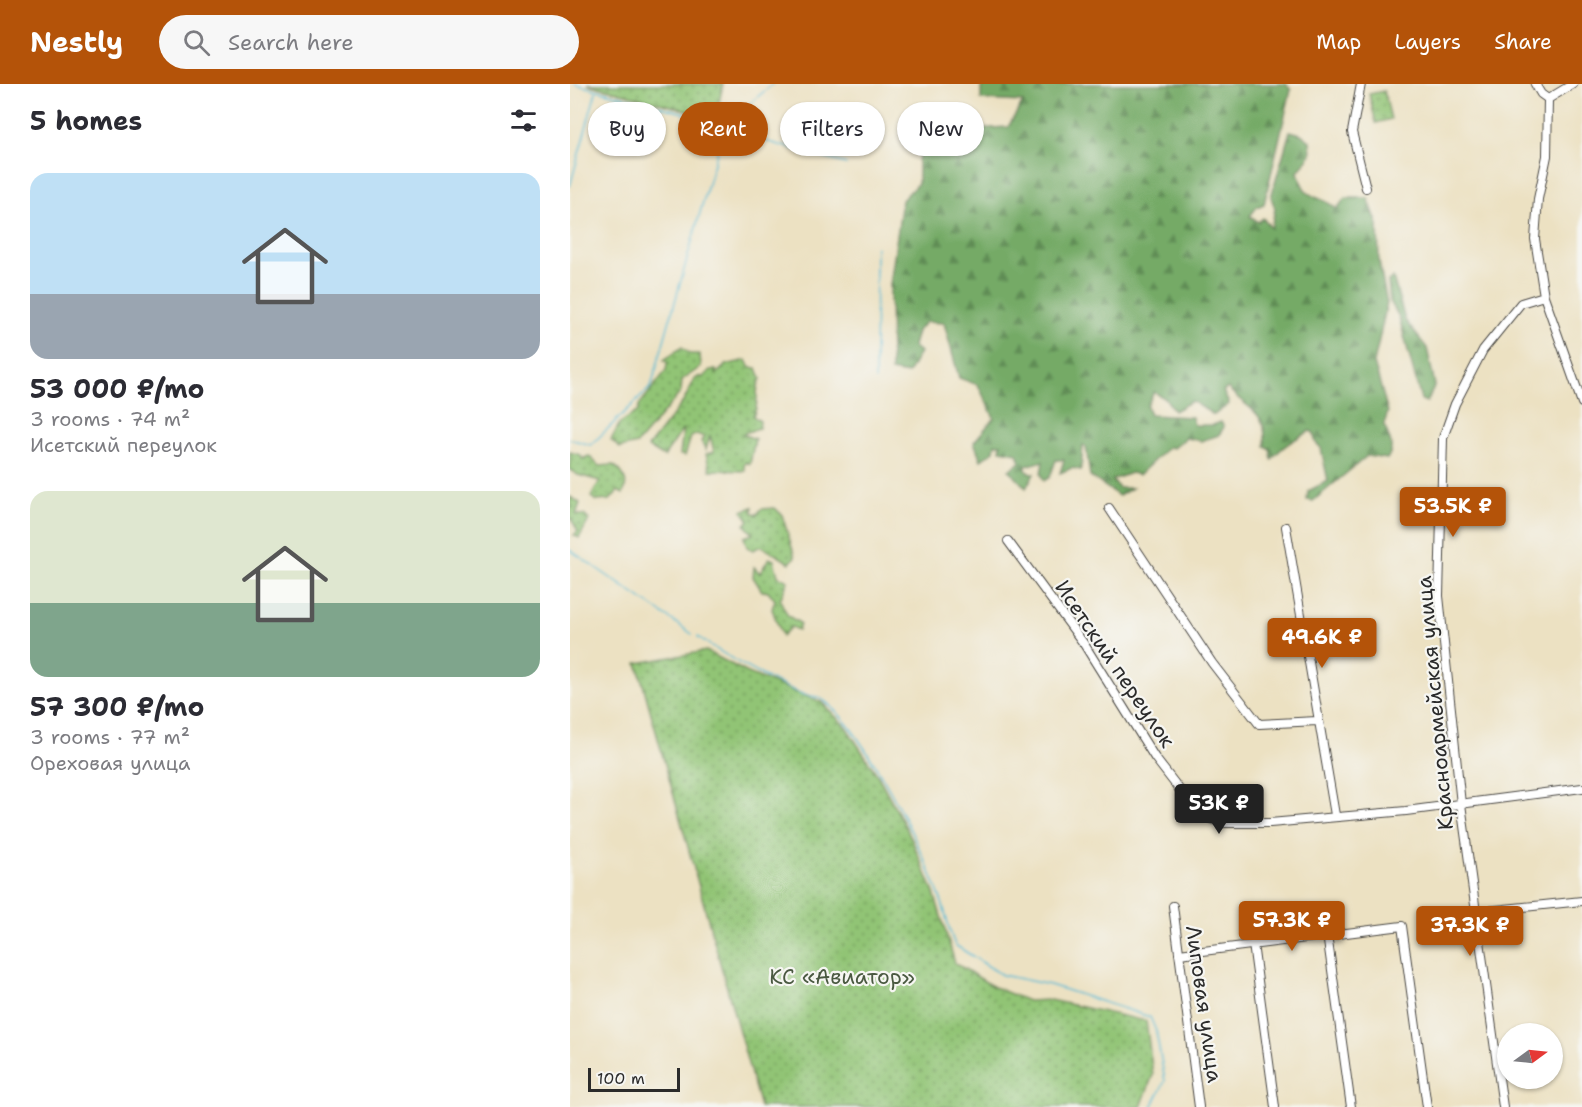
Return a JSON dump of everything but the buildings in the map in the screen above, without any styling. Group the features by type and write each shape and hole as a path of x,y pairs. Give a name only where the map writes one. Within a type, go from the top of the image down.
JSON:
{"street":[{"path":"1361,84 1352,132 1366,188"},
{"path":"1535,84 1541,94 1548,99"},
{"path":"1548,99 1573,84"},
{"path":"1548,99 1547,156 1536,224 1544,296 1582,403"},
{"name":"Красноармейская улица","path":"1503,1107 1461,804 1439,596 1443,438 1455,404 1483,350 1521,303 1544,296"},
{"path":"1109,508 1212,663 1259,724 1317,722"},
{"path":"1286,527 1317,722 1335,815"},
{"name":"Исетский переулок","path":"1008,541 1084,644 1155,758 1200,812 1223,823 1270,822 1406,811 1582,788"},
{"path":"1476,912 1582,901"},
{"name":"Липовая улица","path":"1173,906 1199,1107"},
{"path":"1179,954 1402,926 1427,1107"},
{"path":"1327,934 1351,1107"},
{"path":"1253,944 1275,1107"}],"green space":[{"path":"587,84 723,84 719,102 678,102 678,108 666,105 666,102 655,102"},
{"path":"985,84 1286,84 1291,90 1264,204 1257,207 1250,216 1258,222 1263,218 1271,228 1275,209 1271,197 1290,131 1301,134 1310,141 1311,154 1298,172 1308,193 1337,209 1345,198 1368,198 1378,225 1379,262 1387,303 1374,363 1388,412 1384,424 1391,450 1387,459 1367,456 1313,501 1307,500 1308,491 1328,481 1321,448 1315,442 1314,433 1310,431 1294,440 1272,459 1270,449 1265,446 1265,434 1260,418 1228,388 1223,391 1229,404 1214,415 1192,401 1174,411 1166,399 1154,392 1147,406 1150,415 1192,417 1194,425 1213,425 1221,422 1224,427 1219,435 1201,441 1186,438 1173,448 1168,447 1139,475 1131,473 1112,480 1119,488 1132,488 1119,496 1090,476 1086,447 1083,445 1081,470 1072,468 1060,473 1064,460 1056,460 1050,477 1044,481 1041,474 1043,461 1026,466 1026,471 1034,474 1026,488 1009,470 1020,462 1017,453 1000,450 1001,444 995,444 994,451 981,460 974,442 994,418 978,385 959,378 944,323 926,322 917,331 913,346 920,352 908,374 891,371 890,285 902,200 918,183 920,156 984,156 984,128 1008,127 1023,102 981,100 981,87"},
{"path":"1384,91 1391,119 1376,123 1369,94"},
{"path":"1393,277 1405,320 1427,348 1435,385 1427,402 1421,400 1399,317 1390,301 1388,281"},
{"path":"682,347 690,354 700,354 701,367 682,380 681,392 637,444 620,448 611,440 620,423 638,411 639,405 666,371 667,362 664,360"},
{"path":"746,360 750,368 757,368 761,379 753,416 760,421 759,428 742,434 755,439 750,464 746,462 744,465 745,471 710,470 706,454 714,452 710,435 706,450 701,441 704,437 697,434 691,437 685,456 680,455 683,429 664,457 648,447 683,402 695,379 700,376 702,378 710,370 716,370 716,374 726,365"},
{"path":"570,452 581,455 582,459 589,456 599,466 613,465 617,468 623,474 625,481 623,494 618,491 610,500 597,501 591,497 600,481 578,475 570,470"},
{"path":"570,497 580,503 576,515 584,515 589,520 579,538 574,535 578,531 570,517"},
{"path":"753,507 752,512 757,515 761,509 775,508 782,515 795,557 790,563 761,546 753,550 747,547 744,537 753,534 745,525 749,520 742,511"},
{"path":"769,558 774,560 778,576 788,581 780,600 788,616 800,623 798,630 791,627 782,636 772,609 775,600 769,592 762,591 753,577 754,567 760,573"},
{"name":"КС «Авиатор»","path":"706,651 748,673 821,702 846,727 878,776 909,833 934,893 955,963 994,987 1028,1001 1050,1000 1146,1021 1153,1075 1141,1107 760,1107 637,663"}],"waterway":[{"path":"575,84 678,111"},
{"path":"570,439 591,445 651,387 725,124 773,84"},
{"path":"570,186 596,92"},
{"path":"768,142 846,164"},
{"path":"875,380 876,247"},
{"path":"570,550 692,634"},
{"path":"698,637 762,675 802,694 820,698 854,733 889,789 920,850 940,897 955,945 1002,975 1050,985 1150,1017 1156,1031 1165,1081 1152,1107"}]}
